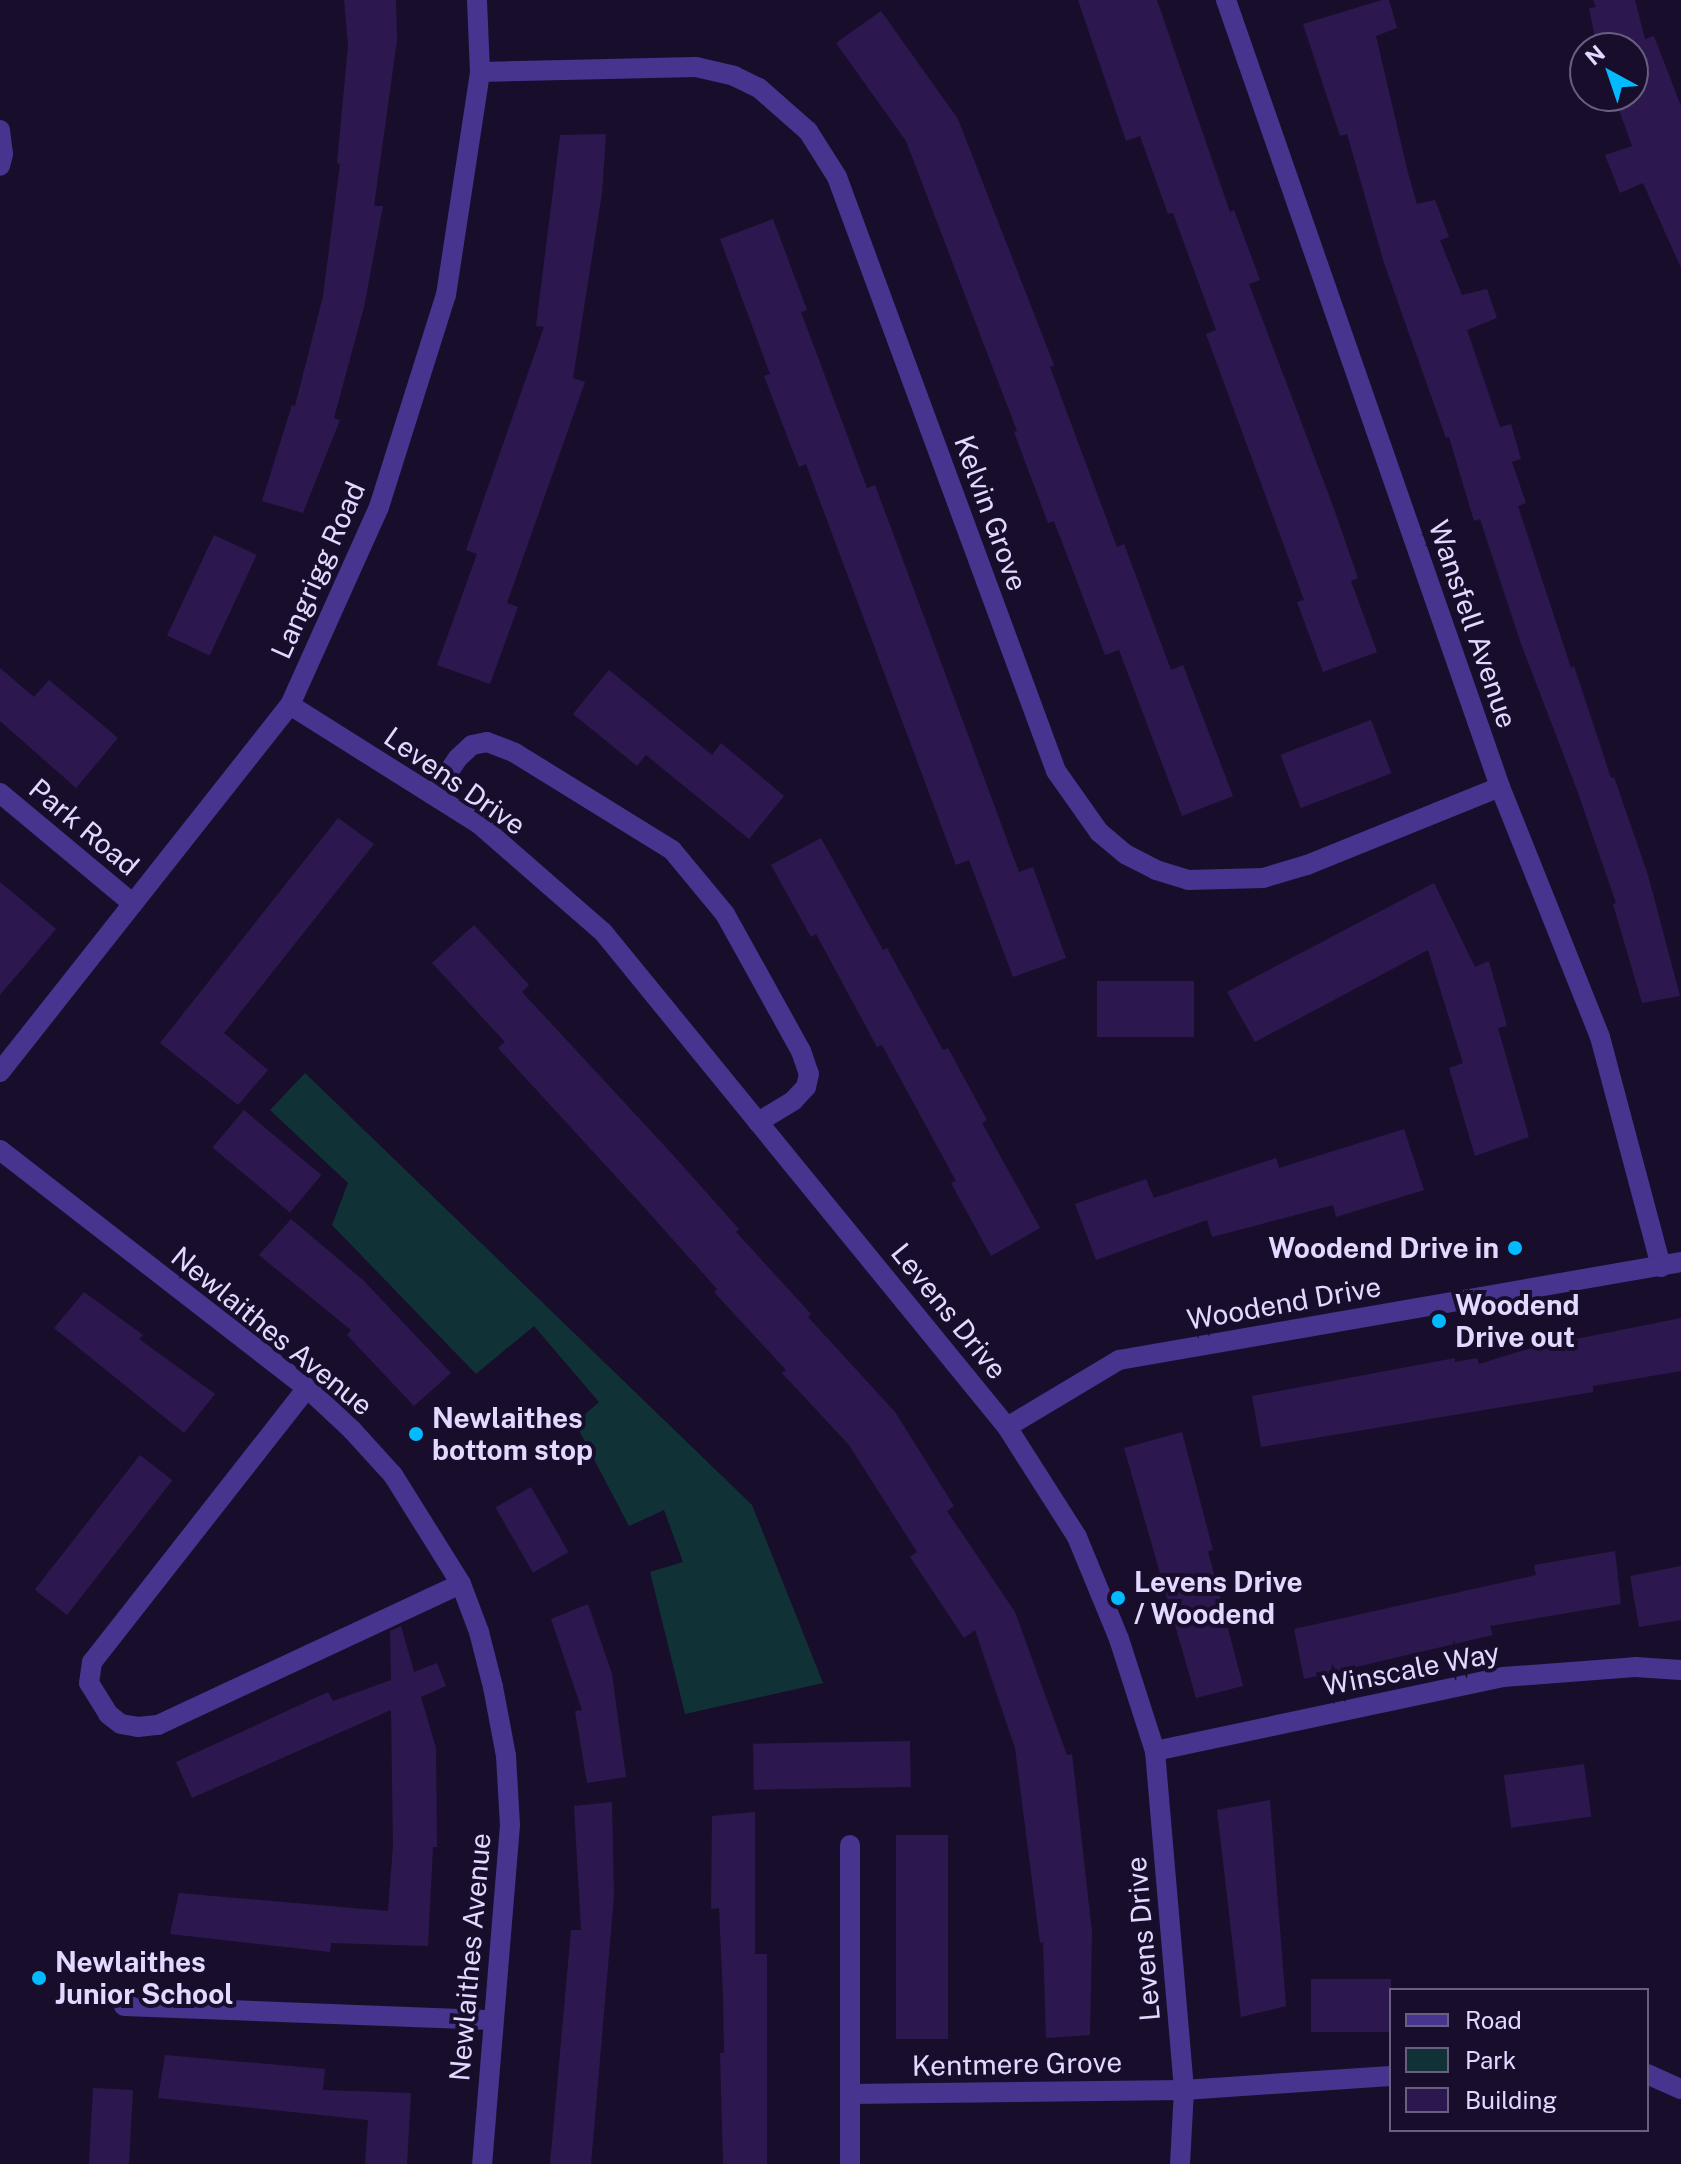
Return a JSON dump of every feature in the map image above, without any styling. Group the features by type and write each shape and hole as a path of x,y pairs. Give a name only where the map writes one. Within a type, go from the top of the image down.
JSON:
{"street":[{"name":"Langrigg Road","path":"0,1072 290,705 379,507 446,295 480,72 477,0"},
{"name":"Wansfell Avenue","path":"1226,0 1500,787 1600,1037 1661,1267"},
{"name":"Kelvin Grove","path":"480,72 658,65 696,67 734,76 759,88 808,131 837,177 1056,771 1099,832 1125,854 1156,870 1188,880 1263,878 1307,865 1500,787"},
{"path":"0,130 3,154 0,166"},
{"name":"Levens Drive","path":"290,705 479,824 603,932 1007,1427 1077,1537 1119,1639 1155,1751 1184,2090 1180,2164"},
{"path":"433,795 458,758 472,745 487,742 515,753 672,850 725,914 801,1051 809,1074 806,1087 793,1101 758,1122"},
{"name":"Park Road","path":"0,793 133,904"},
{"name":"Newlaithes Avenue","path":"0,1150 307,1388 393,1475 461,1584 479,1632 506,1756 510,1825 482,2164"},
{"name":"Woodend Drive","path":"1007,1427 1119,1360 1681,1262"},
{"path":"307,1388 92,1662 89,1683 108,1714 121,1724 138,1727 158,1725 461,1584"},
{"name":"Winscale Way","path":"1155,1751 1503,1677 1635,1667 1681,1670"},
{"path":"850,1845 850,2164"},
{"path":"124,2006 492,2020"},
{"path":"1649,2075 1681,2089"},
{"name":"Kentmere Grove","path":"851,2094 1184,2090 1389,2076"}],"green space":[{"path":"305,1073 752,1505 823,1683 685,1714 650,1572 683,1562 664,1510 629,1526 575,1423 599,1402 534,1326 476,1374 332,1225 348,1183 270,1110"}],"building":[{"path":"344,0 396,0 397,40 374,206 383,206 364,307 334,418 340,420 303,513 262,501 292,405 295,406 323,296 340,164 337,163 348,46"},
{"path":"1078,0 1157,0 1230,212 1234,210 1260,280 1249,284 1333,506 1358,578 1351,581 1377,652 1323,672 1297,602 1304,600 1206,334 1216,330 1173,213 1168,214 1140,136 1126,141"},
{"path":"1389,0 1397,28 1376,36 1417,204 1435,200 1449,237 1440,240 1462,295 1487,289 1497,318 1467,330 1500,427 1511,424 1521,459 1512,462 1526,503 1518,506 1571,668 1574,666 1611,778 1614,777 1648,875 1680,996 1642,1003 1613,904 1616,903 1577,790 1520,641 1480,519 1474,521 1449,437 1446,438 1384,263 1347,134 1340,136 1303,24"},
{"path":"1593,0 1635,0 1643,32 1594,32 1589,8 1596,7"},
{"path":"881,11 958,119 1054,365 1050,367 1117,547 1124,544 1171,670 1183,665 1233,796 1182,816 1119,650 1105,655 1054,521 1048,523 1014,432 1017,431 906,141 836,43"},
{"path":"1654,36 1681,106 1681,268 1643,183 1620,193 1605,155 1632,146 1620,112 1649,112 1649,38"},
{"path":"606,134 602,193 573,378 585,382 507,603 518,607 490,684 437,665 477,554 466,550 544,327 536,326 560,135"},
{"path":"773,219 807,310 801,312 867,488 875,485 1019,872 1033,867 1066,958 1013,977 969,860 956,865 806,464 799,467 764,376 770,374 720,239"},
{"path":"214,535 257,555 210,655 167,636"},
{"path":"0,668 34,697 49,680 118,738 76,788 0,721"},
{"path":"609,670 712,755 721,743 784,796 749,839 646,755 637,766 573,714"},
{"path":"1371,720 1391,773 1301,808 1280,755"},
{"path":"338,818 374,844 224,1033 268,1070 238,1105 160,1043"},
{"path":"821,838 943,1050 948,1048 987,1120 982,1123 1040,1228 991,1256 951,1183 956,1181 882,1045 877,1047 816,934 811,937 771,865"},
{"path":"0,882 56,929 0,995"},
{"path":"1434,883 1475,967 1489,961 1507,1026 1498,1028 1529,1137 1475,1156 1449,1068 1463,1063 1428,950 1255,1042 1227,992"},
{"path":"474,925 529,985 522,992 739,1229 736,1232 811,1314 808,1317 895,1412 954,1506 947,1511 1015,1612 1067,1755 1072,1754 1092,1932 1090,2035 1046,2038 1043,1942 1040,1943 1015,1748 975,1630 964,1638 910,1557 917,1552 849,1445 782,1373 786,1370 714,1292 717,1289 498,1048 505,1042 432,963"},
{"path":"1097,981 1194,981 1194,1037 1097,1037"},
{"path":"244,1110 321,1175 290,1212 213,1148"},
{"path":"1404,1129 1424,1190 1336,1217 1333,1205 1212,1237 1207,1220 1096,1260 1075,1204 1146,1179 1154,1198 1276,1158 1279,1168"},
{"path":"291,1219 363,1280 451,1373 414,1406 347,1335 351,1330 259,1255"},
{"path":"84,1292 143,1335 139,1339 215,1394 184,1433 54,1328"},
{"path":"1681,1318 1681,1371 1593,1386 1593,1392 1261,1447 1252,1396 1455,1358 1455,1362 1477,1358 1479,1364 1531,1348"},
{"path":"1182,1432 1213,1550 1208,1551 1243,1686 1196,1698 1124,1448"},
{"path":"140,1455 172,1480 67,1615 35,1590"},
{"path":"531,1487 568,1552 533,1572 495,1508"},
{"path":"1615,1551 1621,1604 1490,1626 1493,1635 1304,1679 1294,1629 1536,1575 1534,1565"},
{"path":"1681,1566 1681,1620 1639,1627 1630,1576"},
{"path":"588,1604 612,1674 626,1777 587,1783 575,1711 582,1710 551,1619"},
{"path":"401,1626 414,1672 437,1663 446,1686 421,1697 436,1748 437,1847 433,1847 428,1946 331,1943 330,1952 170,1934 179,1893 388,1911 393,1846 391,1710 192,1798 176,1762 328,1692 333,1701 391,1680 390,1631"},
{"path":"910,1741 911,1787 754,1790 753,1744"},
{"path":"1584,1764 1591,1816 1511,1828 1504,1775"},
{"path":"1270,1800 1286,2006 1241,2017 1217,1810"},
{"path":"612,1802 614,1896 591,2164 550,2164 571,1930 581,1930 574,1806"},
{"path":"755,1812 755,1954 767,1954 767,2164 723,2164 720,2053 724,2053 723,1996 719,1908 711,1909 712,1816"},
{"path":"896,1835 948,1835 948,2039 896,2039"},
{"path":"1311,1979 1391,1979 1389,2032 1311,2032"},
{"path":"165,2055 325,2069 323,2090 411,2093 407,2164 365,2164 368,2120 158,2098"},
{"path":"93,2088 133,2090 129,2164 89,2164"}],"place":[{"name":"Woodend Drive in","path":"1515,1248"},
{"name":"Woodend Drive out","path":"1439,1321"},
{"name":"Newlaithes bottom stop","path":"416,1434"},
{"name":"Levens Drive / Woodend","path":"1118,1598"},
{"name":"Newlaithes Junior School","path":"39,1978"}]}
